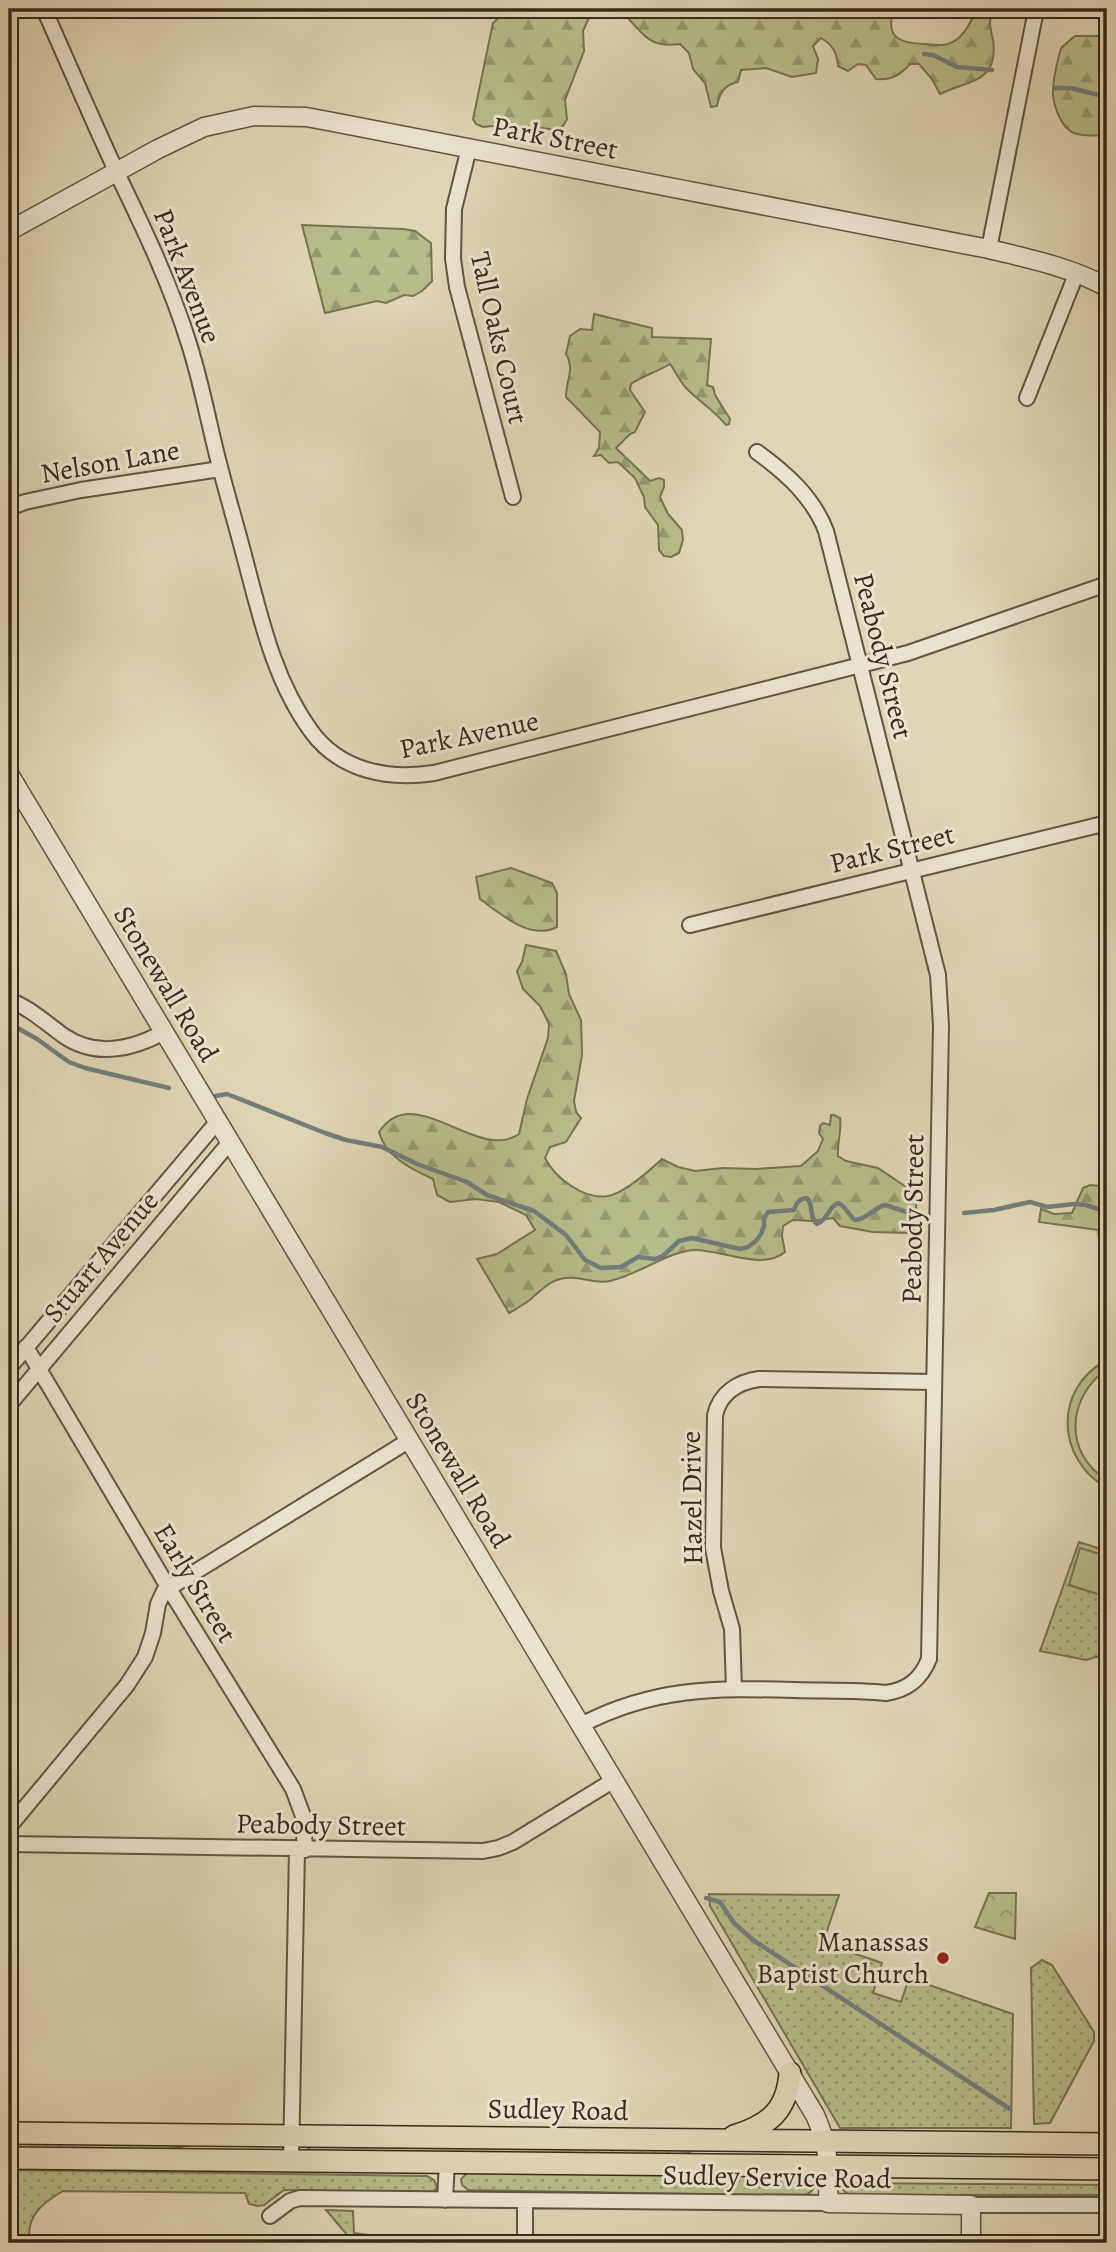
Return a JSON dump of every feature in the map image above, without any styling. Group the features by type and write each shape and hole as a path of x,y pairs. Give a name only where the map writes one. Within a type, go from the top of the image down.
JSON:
{"main road":[{"path":"717,2140 740,2134 775,2115 786,2098 790,2073"},
{"name":"Sudley Road","path":"9,2133 1107,2144"},
{"name":"Sudley Road","path":"9,2158 1107,2169"}],"street":[{"name":"Park Avenue","path":"44,9 152,248 189,342 220,469 275,664 311,732 338,757 368,771 390,776 410,777 434,773 908,653 1107,584"},
{"path":"989,249 1036,10"},
{"name":"Park Street","path":"9,231 158,149 204,127 254,116 306,117 989,249 1055,264 1107,287"},
{"name":"Tall Oaks Court","path":"469,148 454,209 453,259 457,287 513,496"},
{"path":"1027,398 1077,272"},
{"name":"Peabody Street","path":"581,1725 618,1708 676,1692 734,1689 886,1693 907,1687 917,1680 929,1659 940,997 934,956 913,871 820,516 797,486 757,452"},
{"name":"Nelson Lane","path":"9,508 81,490 220,469"},
{"name":"Stonewall Road","path":"9,774 815,2115 826,2142 830,2167 828,2203"},
{"name":"Park Street","path":"690,925 1107,823"},
{"path":"9,1000 35,1014 73,1042 97,1048 133,1046 164,1032"},
{"name":"Stuart Avenue","path":"9,1368 218,1121"},
{"name":"Stuart Avenue","path":"9,1405 230,1142"},
{"name":"Early Street","path":"26,1347 168,1587 293,1789 303,1816 291,2161"},
{"name":"Hazel Drive","path":"734,1689 732,1629 713,1548 715,1415 719,1404 733,1388 743,1382 759,1379 934,1382"},
{"path":"9,1827 133,1677 145,1657 160,1596 168,1587 410,1440"},
{"name":"Peabody Street","path":"9,1844 483,1851 513,1842 614,1780"},
{"path":"445,2200 447,2162"},
{"name":"Sudley Service Road","path":"270,2216 290,2201 299,2198 1107,2205"},
{"path":"525,2201 525,2243"},
{"path":"971,2205 971,2243"}],"green space":[{"path":"518,9 593,9 583,31 584,51 565,100 567,119 563,126 555,130 543,128 521,132 493,126 483,127 473,119 493,23 503,14"},
{"path":"618,9 894,9 891,26 896,37 907,42 936,45 948,44 960,37 977,9 992,12 990,23 994,54 986,73 940,94 919,64 910,64 899,74 887,79 876,79 866,65 858,64 848,71 838,66 834,50 821,38 813,46 818,59 816,73 792,77 766,68 741,70 738,82 726,87 717,106 711,107 705,83 693,69 689,53 680,44 668,45 650,40"},
{"path":"1075,36 1107,36 1107,135 1082,135 1070,131 1059,117 1055,105 1053,84 1060,51"},
{"path":"302,225 415,231 431,243 432,281 413,296 404,295 386,303 377,301 325,313"},
{"path":"594,314 652,328 652,337 711,339 707,385 713,387 730,419 729,424 726,425 687,389 670,364 631,384 630,390 645,412 635,432 616,448 650,481 659,478 664,480 660,497 668,514 682,530 683,540 679,553 671,557 664,556 659,550 658,525 645,507 644,497 635,478 618,462 609,463 601,455 594,456 599,448 600,432 566,397 570,370 566,354 570,336 580,329 592,330"},
{"path":"511,868 552,883 557,893 557,927 537,931 526,928 506,918 480,899 476,877"},
{"path":"526,945 556,951 566,974 569,994 581,1020 582,1055 574,1101 576,1112 581,1118 566,1142 550,1147 545,1158 556,1173 571,1186 589,1195 615,1194 662,1159 695,1171 801,1166 818,1151 823,1139 819,1133 820,1126 823,1123 830,1125 831,1115 834,1115 840,1118 838,1156 846,1161 878,1168 915,1193 918,1227 908,1233 873,1232 840,1226 833,1218 793,1220 783,1226 785,1252 776,1257 754,1260 706,1251 686,1251 610,1281 571,1278 557,1280 509,1313 477,1259 497,1254 535,1230 526,1215 499,1202 476,1199 450,1202 437,1195 433,1179 393,1155 379,1132 393,1118 410,1114 428,1117 484,1138 502,1140 519,1134 527,1099 548,1038 549,1024 540,1006 523,989 517,971"},
{"path":"1090,1185 1099,1186 1099,1205 1107,1208 1107,1305 1098,1230 1039,1222 1041,1209 1054,1214 1072,1213 1083,1188"},
{"path":"1107,1360 1107,1369 1084,1394 1076,1425 1077,1440 1083,1455 1093,1469 1107,1480 1107,1488 1090,1475 1078,1460 1070,1442 1068,1424 1070,1405 1077,1388 1089,1372"},
{"path":"1079,1542 1107,1551 1107,1654 1086,1660 1040,1651"},
{"path":"1080,1548 1107,1556 1107,1597 1069,1585"},
{"path":"989,1893 1016,1893 1015,1939 975,1927"},
{"path":"709,1894 839,1895 823,1943 882,1963 873,1993 901,2002 909,1978 1013,2014 1011,2128 840,2128 710,1906"},
{"path":"1042,1960 1052,1965 1094,2032 1094,2041 1050,2123 1034,2124 1031,1968"},
{"path":"9,2142 201,2143 163,2150 9,2148"},
{"path":"306,2146 705,2147 673,2157 312,2152"},
{"path":"9,2170 427,2176 434,2180 437,2187 434,2192 428,2193 284,2190 264,2205 258,2206 249,2204 245,2193 63,2191 42,2206 33,2218 30,2243 9,2243"},
{"path":"469,2171 809,2177 815,2184 810,2193 799,2196 468,2190 462,2185 461,2179"},
{"path":"846,2183 1107,2185 1107,2195 849,2195 843,2190"},
{"path":"326,2210 353,2211 354,2233 382,2237 384,2243 354,2243"}],"waterway":[{"path":"924,54 933,55 957,67 992,70"},
{"path":"1055,88 1070,88 1107,97"},
{"path":"9,1023 69,1062 169,1088"},
{"path":"216,1096 227,1094 325,1133 382,1147 417,1164 467,1182 487,1195 534,1211 566,1235 585,1260 601,1268 621,1267 638,1257 655,1259 663,1256 679,1241 692,1238 740,1249 748,1247 761,1234 768,1212 794,1210 798,1202 807,1198 817,1224 824,1220 838,1203 855,1220 885,1205 913,1214"},
{"path":"964,1213 1030,1202 1047,1207 1086,1205 1107,1212"},
{"path":"706,1898 720,1902 734,1923 753,1940 1010,2109"}],"place":[{"name":"Manassas Baptist Church","path":"943,1958"}]}
